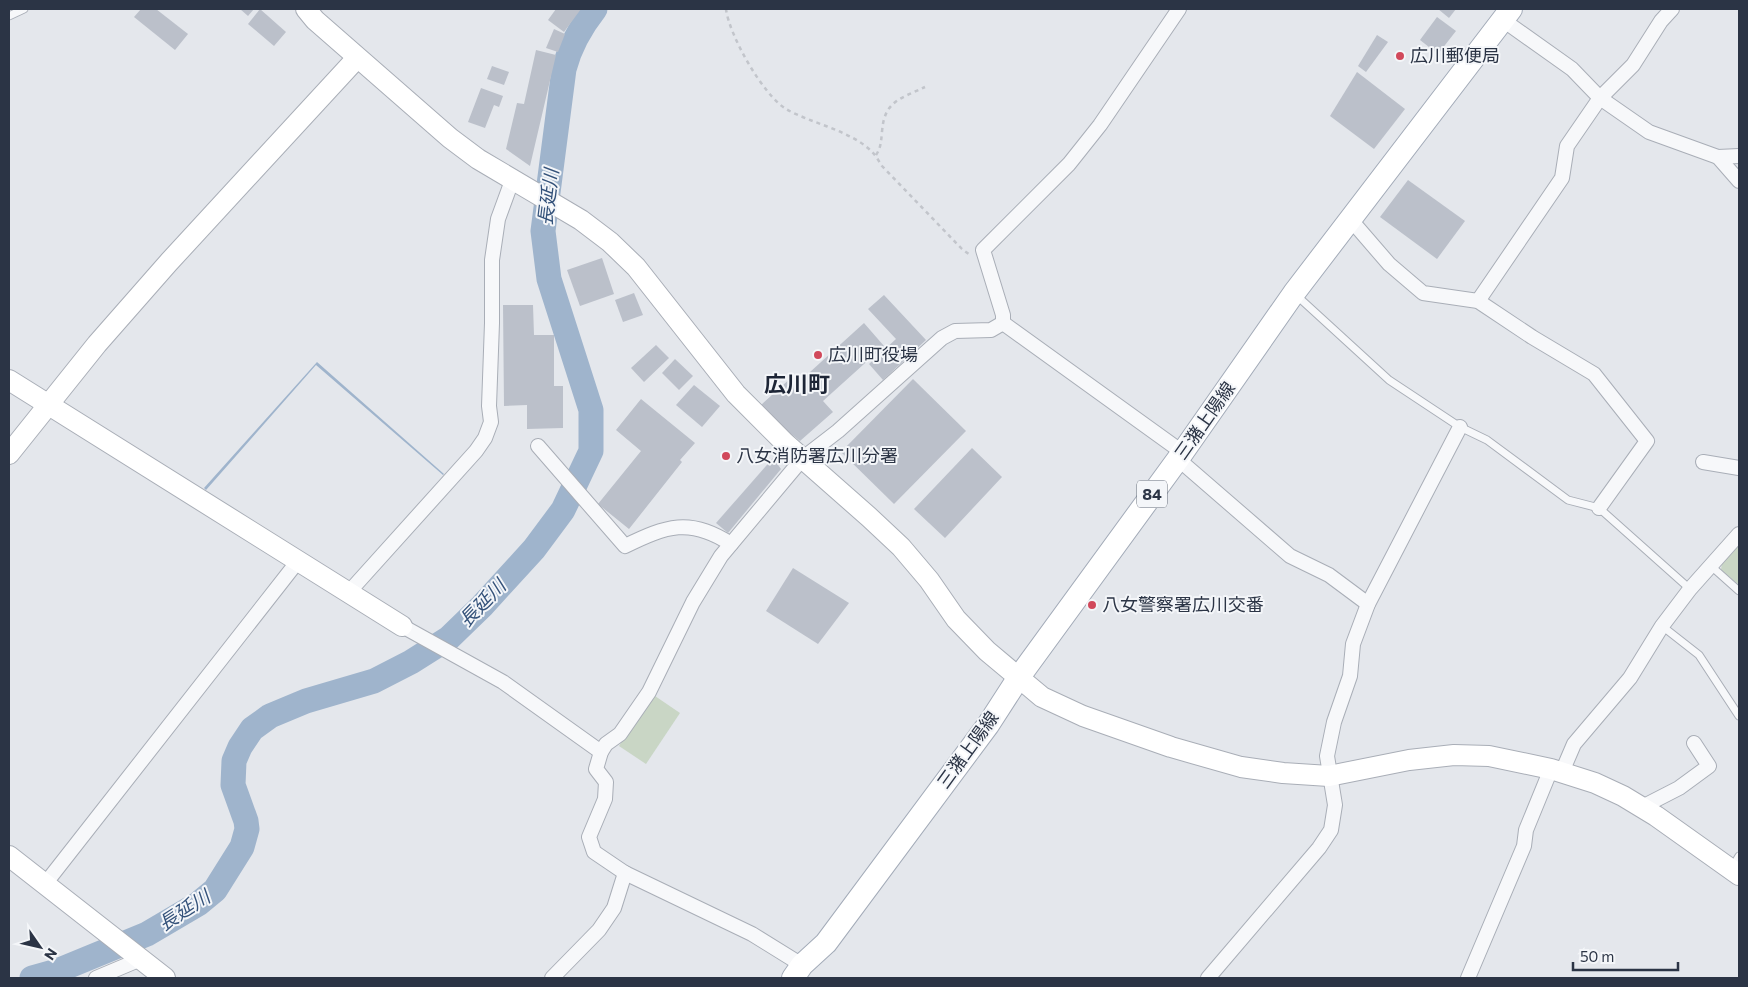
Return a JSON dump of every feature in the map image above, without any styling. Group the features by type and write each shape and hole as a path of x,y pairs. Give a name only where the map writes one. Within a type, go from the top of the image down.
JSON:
{"main road":[{"name":"三潴上陽線","path":"797,972 826,943 988,725 1019,677 1180,456 1294,294 1507,14"}],"street":[{"path":"306,9 315,20 357,58 450,138 478,159 581,220 610,242 636,267 736,394 785,443 901,547 929,580 956,619 987,650 1042,697 1075,712 1171,747 1241,767 1283,773 1329,776 1409,760 1454,755 1489,756 1556,770 1595,783 1642,807 1738,864"},
{"path":"1002,323 1003,315 983,250 1069,164 1100,125 1179,9"},
{"path":"1478,301 1562,178 1567,146 1600,98 1633,64 1661,21 1672,9"},
{"path":"1507,14 1572,69 1600,98 1649,132 1718,157 1739,156"},
{"path":"9,454 48,404 169,262 357,58"},
{"path":"1718,157 1739,181"},
{"path":"349,592 476,451 485,438 491,422 489,406 492,260 498,219 512,178"},
{"path":"1351,220 1389,264 1423,293 1478,301 1532,337 1594,374 1647,441 1599,508"},
{"path":"797,972 752,934 624,873 594,852 589,838 605,799 606,782 596,768 601,752 606,744 620,734 649,692 693,602 720,556 803,458 838,430 942,338 955,331 991,330 1002,323"},
{"path":"1002,323 1180,456 1290,556 1329,575 1368,604"},
{"path":"9,380 402,626 503,682 601,752"},
{"path":"1208,978 1319,848 1331,830 1335,805 1327,756 1334,722 1350,676 1353,644 1368,604 1460,427"},
{"path":"538,446 625,546 649,534 671,527 694,527 715,534 731,544"},
{"path":"1703,462 1739,468"},
{"path":"1468,978 1524,846 1526,830 1556,770 1574,744 1630,678 1662,626 1690,589 1739,534"},
{"path":"45,884 298,561"},
{"path":"1642,807 1679,788 1709,766 1694,743"},
{"path":"9,856 165,978"},
{"path":"552,978 598,930 614,908 624,873"},
{"path":"96,978 138,957"}],"lane":[{"path":"9,16 24,9"},
{"path":"1294,294 1389,380 1460,427 1487,440 1568,500 1599,508 1690,589"},
{"path":"1711,566 1739,591"},
{"path":"1662,626 1698,655 1739,716"}],"path":[{"path":"726,9 728,22 744,54 776,101 786,109 845,135 866,147 876,155 877,160 882,166 962,249 972,256 983,250"},
{"path":"876,155 880,148 883,118 890,106 925,87"}],"green space":[{"path":"1739,543 1739,585 1721,570 1722,562"},
{"path":"655,696 680,713 646,764 619,746 650,697"}],"water":[{"path":"317,362 444,474 316,365 206,490 204,488"}],"building":[{"path":"141,9 156,9 188,34 175,50 134,17"},
{"path":"240,9 254,9 248,16"},
{"path":"260,9 286,32 274,46 248,24"},
{"path":"556,9 581,9 564,32 548,20"},
{"path":"1438,9 1456,9 1449,18"},
{"path":"1437,17 1456,31 1438,54 1420,40"},
{"path":"554,29 565,34 558,52 546,48"},
{"path":"1377,35 1388,42 1366,72 1358,66"},
{"path":"536,50 556,55 530,166 506,149 517,103 524,104"},
{"path":"492,66 509,72 504,85 487,79"},
{"path":"1357,72 1405,109 1374,149 1330,116"},
{"path":"481,88 503,96 499,107 494,105 485,128 468,122"},
{"path":"1408,180 1465,221 1437,259 1380,217"},
{"path":"602,258 614,294 580,306 567,270"},
{"path":"634,293 643,315 623,322 615,300"},
{"path":"884,295 926,340 883,380 869,364 896,339 868,309"},
{"path":"503,305 533,305 534,335 554,335 554,386 563,386 563,428 527,429 527,405 504,406"},
{"path":"864,323 884,346 823,401 833,412 800,441 779,424 761,405 793,376 799,382"},
{"path":"656,345 669,358 644,382 631,368"},
{"path":"675,359 693,376 679,390 662,373"},
{"path":"913,379 966,431 894,504 841,452"},
{"path":"694,385 720,406 702,427 676,405"},
{"path":"641,399 695,443 680,460 682,462 629,529 598,504 641,451 616,430"},
{"path":"972,448 1002,477 945,538 914,509"},
{"path":"773,458 781,469 728,533 716,523"},
{"path":"793,568 849,603 818,644 766,611"}],"waterway":[{"name":"長延川","path":"32,978 57,971 147,934 198,904 215,890 242,847 247,829 233,785 234,761 240,747 252,729 270,716 306,701 374,681 411,662 449,638 482,606 534,549 563,510 591,451 591,410 549,279 543,231 564,69 576,37 595,9"}],"place":[{"name":"広川郵便局","path":"1400,56"},
{"name":"広川町役場","path":"818,355"},
{"name":"八女消防署広川分署","path":"726,456"},
{"name":"八女警察署広川交番","path":"1092,605"}],"district":[{"name":"広川町","path":"797,384"}]}
